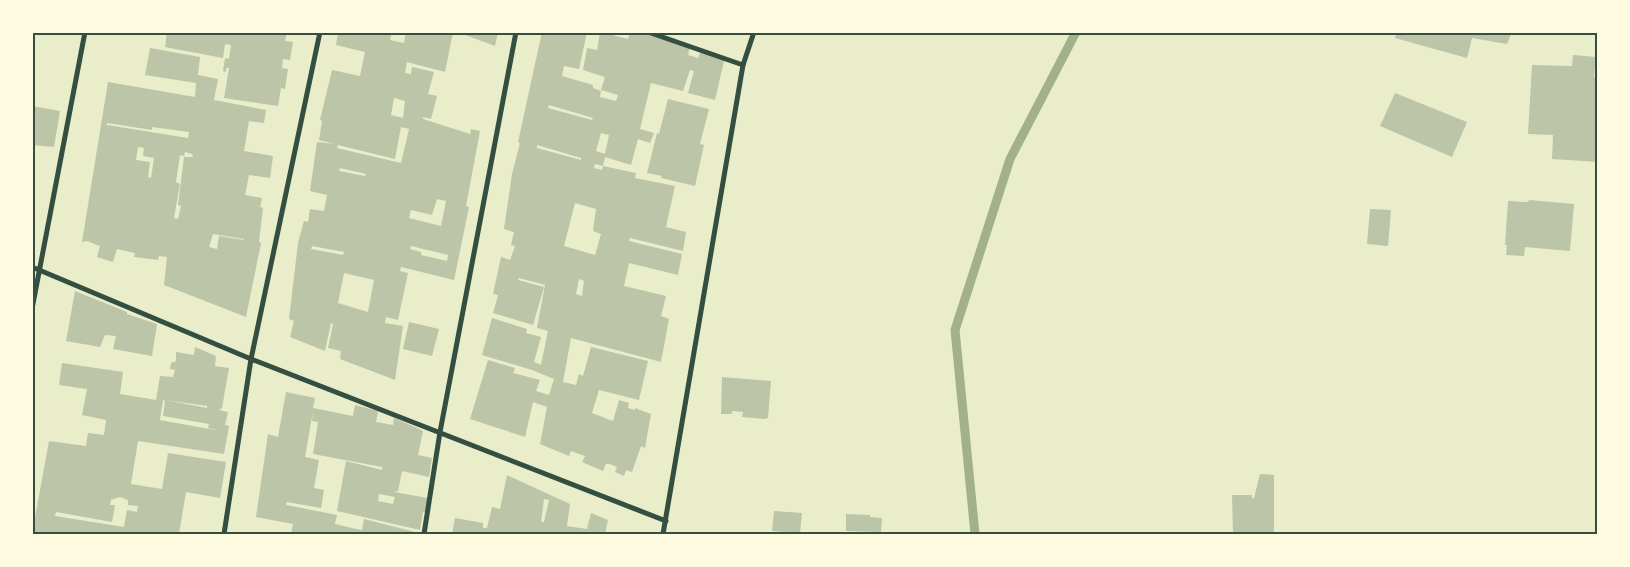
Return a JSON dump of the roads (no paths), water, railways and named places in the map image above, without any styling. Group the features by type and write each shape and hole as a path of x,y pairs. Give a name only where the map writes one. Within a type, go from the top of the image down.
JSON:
{"street":[{"path":"32,309 85,32"},
{"path":"224,534 251,359 320,32"},
{"path":"424,534 440,432 516,32"},
{"path":"648,32 743,65"},
{"path":"663,534 743,65 754,32"},
{"path":"32,267 251,359 666,521"}],"waterway":[{"path":"975,534 955,330 1010,159 1076,32"}]}
